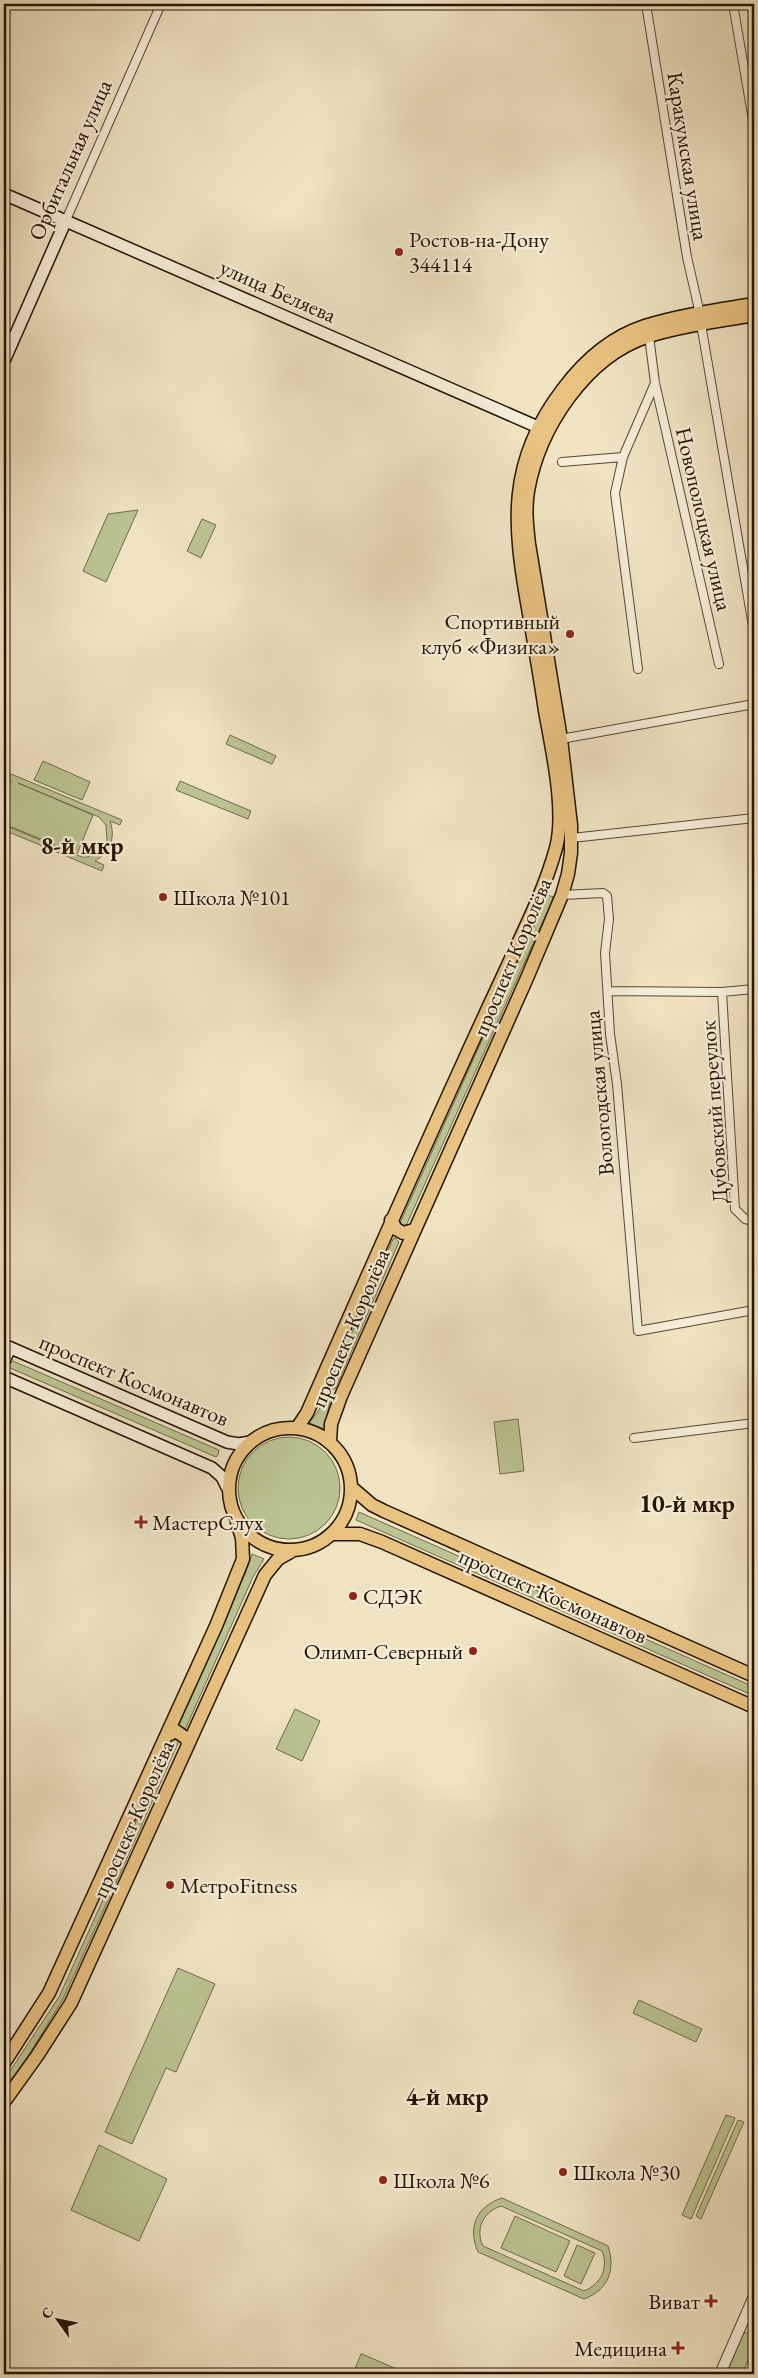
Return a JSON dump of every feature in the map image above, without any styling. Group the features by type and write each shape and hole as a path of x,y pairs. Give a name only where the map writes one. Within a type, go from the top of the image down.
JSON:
{"main road":[{"name":"улица Беляева","path":"4,194 543,429"},
{"name":"Орбитальная улица","path":"4,361 66,220"},
{"path":"578,377 648,336 754,304"},
{"path":"578,377 592,356 612,342 643,327 700,319 754,315"},
{"name":"проспект Королёва","path":"330,1442 331,1424 341,1396 562,895 572,838 561,739 529,544 527,518 531,480 543,429 552,403 578,377"},
{"name":"проспект Королёва","path":"297,1428 306,1413 391,1220 542,889 558,837 559,814 550,740 518,548 516,519 522,469 543,429"},
{"path":"542,889 552,888 562,895"},
{"path":"391,1220 396,1229 403,1233 414,1230"},
{"path":"4,1361 7,1347"},
{"name":"проспект Космонавтов","path":"7,1347 227,1442 239,1444 250,1442"},
{"path":"4,1377 212,1468 222,1477 228,1487"},
{"path":"297,1428 313,1432 330,1442 340,1453 348,1468 351,1487 347,1512 332,1534 322,1541 303,1549 292,1551 265,1546 252,1538 237,1522 229,1502 228,1487 232,1468 240,1453 250,1442 276,1429 297,1428"},
{"name":"проспект Космонавтов","path":"351,1487 372,1505 384,1511 754,1676"},
{"name":"проспект Королёва","path":"4,2063 49,1993 104,1875 241,1564 242,1538 237,1522"},
{"name":"проспект Космонавтов","path":"332,1534 360,1534 382,1542 754,1707"},
{"name":"проспект Королёва","path":"4,2102 37,2056 71,2003 264,1574 278,1558 292,1551"},
{"path":"166,1736 176,1731 182,1734 188,1745"},
{"path":"104,1875 105,1883 112,1889 121,1889 126,1884"}],"street":[{"name":"Орбитальная улица","path":"66,220 161,4"},
{"name":"Каракумская улица","path":"646,4 687,258 700,319 754,632"},
{"path":"733,4 754,126"},
{"name":"Новополоцкая улица","path":"648,336 654,383 719,664"},
{"name":"Новополоцкая улица","path":"638,669 615,493 623,458 654,383"},
{"path":"562,462 623,458"},
{"path":"561,739 754,704"},
{"path":"572,838 754,818"},
{"name":"Вологодская улица","path":"562,895 603,893 607,896 609,919 605,953 610,1034 617,1084 638,1332 754,1310"},
{"path":"608,991 722,992 754,989"},
{"name":"Дубовский переулок","path":"722,992 735,1209 745,1219 754,1221"},
{"path":"634,1438 754,1423"},
{"path":"720,2374 754,2296"}],"green space":[{"path":"138,510 106,582 83,571 108,514"},
{"path":"202,519 216,525 201,558 187,551"},
{"path":"230,735 276,756 272,764 226,744"},
{"path":"43,761 90,782 82,800 34,780"},
{"path":"11,774 122,820 120,825 110,821 112,839 105,853 95,861 104,865 102,871 4,830 4,825 82,857 97,854 107,841 106,825 99,817 18,783 93,815 77,854 4,824 4,797 11,780 4,781 4,775"},
{"path":"180,781 251,811 248,819 176,790"},
{"path":"547,895 554,897 406,1226 400,1223"},
{"path":"395,1238 399,1242 335,1389 329,1389 328,1386"},
{"path":"13,1361 219,1450 218,1455 216,1457 10,1368 9,1364"},
{"path":"323,1398 330,1401 324,1429 309,1423 319,1410"},
{"path":"518,1419 524,1471 500,1474 494,1422"},
{"path":"289,1437 308,1441 325,1452 336,1469 340,1488 336,1507 325,1524 308,1535 289,1539 270,1535 253,1524 242,1507 238,1488 242,1469 253,1452 270,1441"},
{"path":"359,1512 754,1687 754,1696 356,1520"},
{"path":"252,1554 264,1559 253,1577 185,1730 178,1727"},
{"path":"295,1709 320,1721 302,1761 276,1749"},
{"path":"172,1738 179,1741 116,1883 111,1880"},
{"path":"106,1893 110,1896 63,1999 30,2053 4,2089 4,2080 59,1997"},
{"path":"178,1968 215,1984 176,2072 166,2068 132,2144 105,2132"},
{"path":"639,2000 702,2029 696,2042 633,2013"},
{"path":"726,2115 735,2118 691,2219 682,2215"},
{"path":"738,2120 744,2122 701,2219 696,2216"},
{"path":"99,2145 167,2179 139,2241 71,2210"},
{"path":"502,2198 608,2246 611,2263 608,2278 604,2285 584,2299 478,2252 475,2243 474,2226 481,2212 493,2202","holes":["501,2206 602,2251 605,2263 602,2275 595,2284 584,2291 483,2246 480,2227 489,2212"]},
{"path":"515,2216 570,2241 556,2272 501,2248"},
{"path":"577,2245 595,2253 581,2284 564,2276"},
{"path":"744,2332 754,2336 754,2347 742,2374 726,2374"},
{"path":"362,2354 408,2374 353,2374"}],"place":[{"name":"Ростов-на-Дону 344114","path":"399,252"},
{"name":"Спортивный клуб «Физика»","path":"570,634"},
{"name":"Школа №101","path":"163,897"},
{"name":"МастерСлух","path":"141,1522"},
{"name":"СДЭК","path":"353,1596"},
{"name":"Олимп-Северный","path":"473,1651"},
{"name":"МетроFitness","path":"170,1885"},
{"name":"Школа №30","path":"563,2172"},
{"name":"Школа №6","path":"383,2180"},
{"name":"Виват","path":"711,2301"},
{"name":"Медицина","path":"678,2348"}],"district":[{"name":"8-й мкр","path":"82,845"},
{"name":"10-й мкр","path":"687,1503"},
{"name":"4-й мкр","path":"447,2096"}]}
